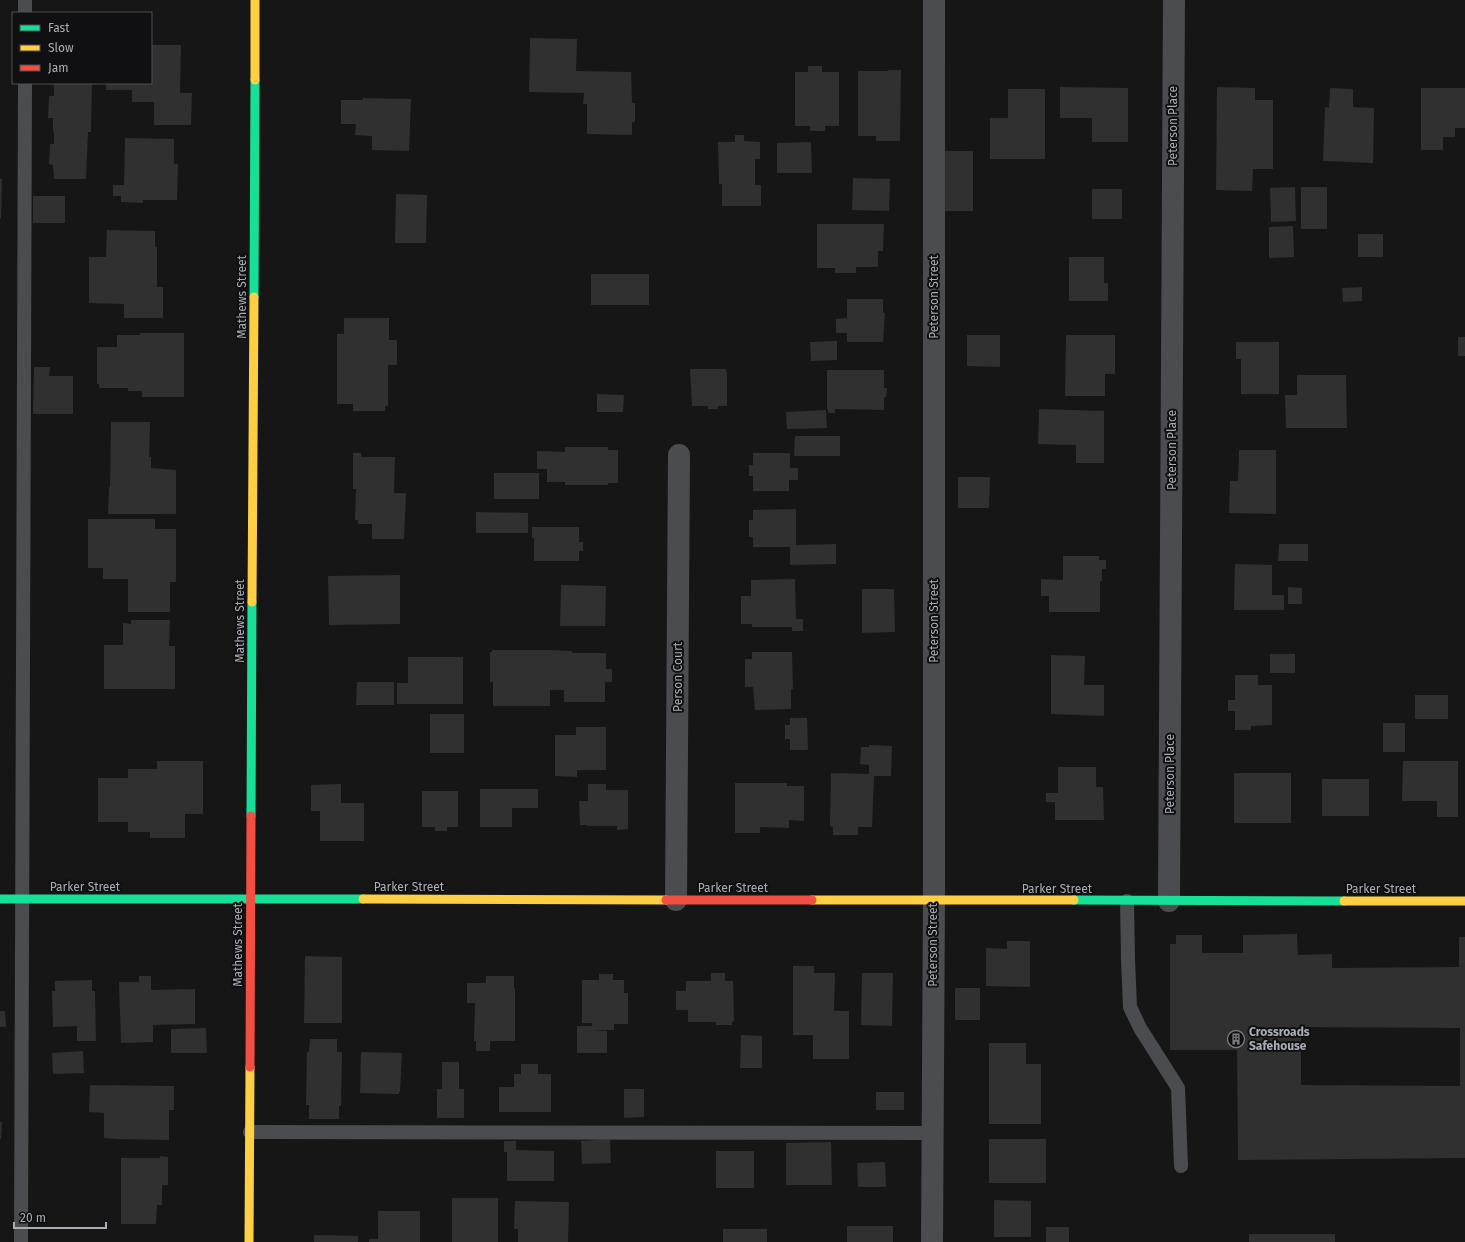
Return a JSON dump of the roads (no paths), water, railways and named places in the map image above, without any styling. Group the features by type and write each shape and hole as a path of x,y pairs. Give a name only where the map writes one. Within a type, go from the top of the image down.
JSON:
{"street":[{"name":"Mathews Street","path":"249,1242 255,0"},
{"name":"Peterson Street","path":"932,1242 934,900 934,0"},
{"name":"Peterson Place","path":"1169,901 1174,0"},
{"name":"Person Court","path":"676,900 679,455"},
{"name":"Parker Street","path":"0,899 1465,901"}],"lane":[{"path":"25,0 25,12"},
{"path":"21,1242 25,84"},
{"path":"1127,901 1130,1007 1140,1028 1178,1088 1181,1166"},
{"path":"250,1132 932,1133"}],"place":[{"name":"Crossroads Safehouse","path":"1236,1039"}]}
